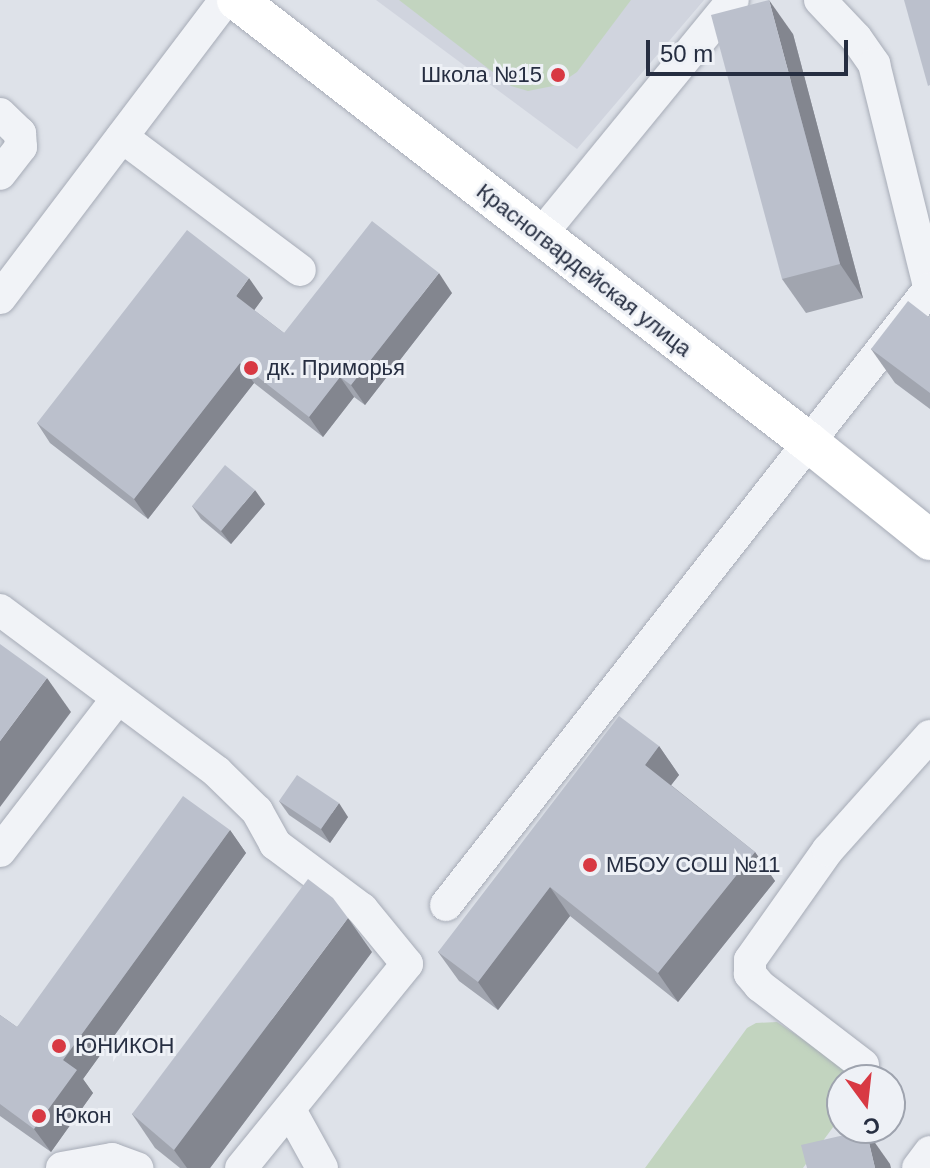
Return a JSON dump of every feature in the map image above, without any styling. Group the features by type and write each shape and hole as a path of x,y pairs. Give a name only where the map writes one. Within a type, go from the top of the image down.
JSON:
{"main road":[{"name":"Красногвардейская улица","path":"237,0 539,237 807,441 930,540"}],"street":[{"path":"0,298 225,0"},
{"path":"539,237 733,0"},
{"path":"446,905 807,441 930,289 874,64 856,38 820,0"},
{"path":"0,114 20,133 21,147 0,174"},
{"path":"122,137 300,270"},
{"path":"0,610 217,772 257,811 275,844 362,909 407,964 241,1168"},
{"path":"0,851 117,699"},
{"path":"862,1064 760,986 750,974 750,960 828,850 930,736"},
{"path":"290,1110 322,1168"},
{"path":"918,1168 930,1152"},
{"path":"62,1168 112,1159 137,1168"}],"shaded area":[{"name":"Школа №15","path":"376,0 704,0 577,149"}],"green space":[{"path":"399,0 631,0 577,72 558,85 528,91 511,86"},
{"path":"777,1022 840,1064 826,1064 826,1137 803,1168 645,1168 747,1028 756,1023"}],"building":[{"path":"769,0 840,264 782,279 711,15"},
{"path":"904,0 930,0 928,86"},
{"name":"дк. Приморья","path":"372,221 439,273 351,385 340,377 309,417 240,363 134,499 37,423 187,230 249,278 236,296 284,333"},
{"path":"908,301 930,318 930,393 871,349"},
{"path":"225,465 255,490 221,531 192,506"},
{"path":"0,644 47,678 0,741"},
{"path":"619,716 659,746 645,765 755,852 658,973 550,887 478,982 438,952"},
{"path":"297,775 339,803 321,829 279,801"},
{"path":"183,796 230,830 63,1060 77,1070 34,1129 0,1104 0,1015 17,1027"},
{"path":"308,879 333,898 348,918 174,1150 132,1114"},
{"path":"826,1139 826,1144 869,1144 875,1168 807,1168 801,1145"}],"place":[{"name":"Школа №15","path":"558,75"},
{"name":"дк. Приморья","path":"251,368"},
{"name":"МБОУ СОШ №11","path":"590,865"},
{"name":"ЮНИКОН","path":"59,1046"},
{"name":"Юкон","path":"39,1116"}]}
